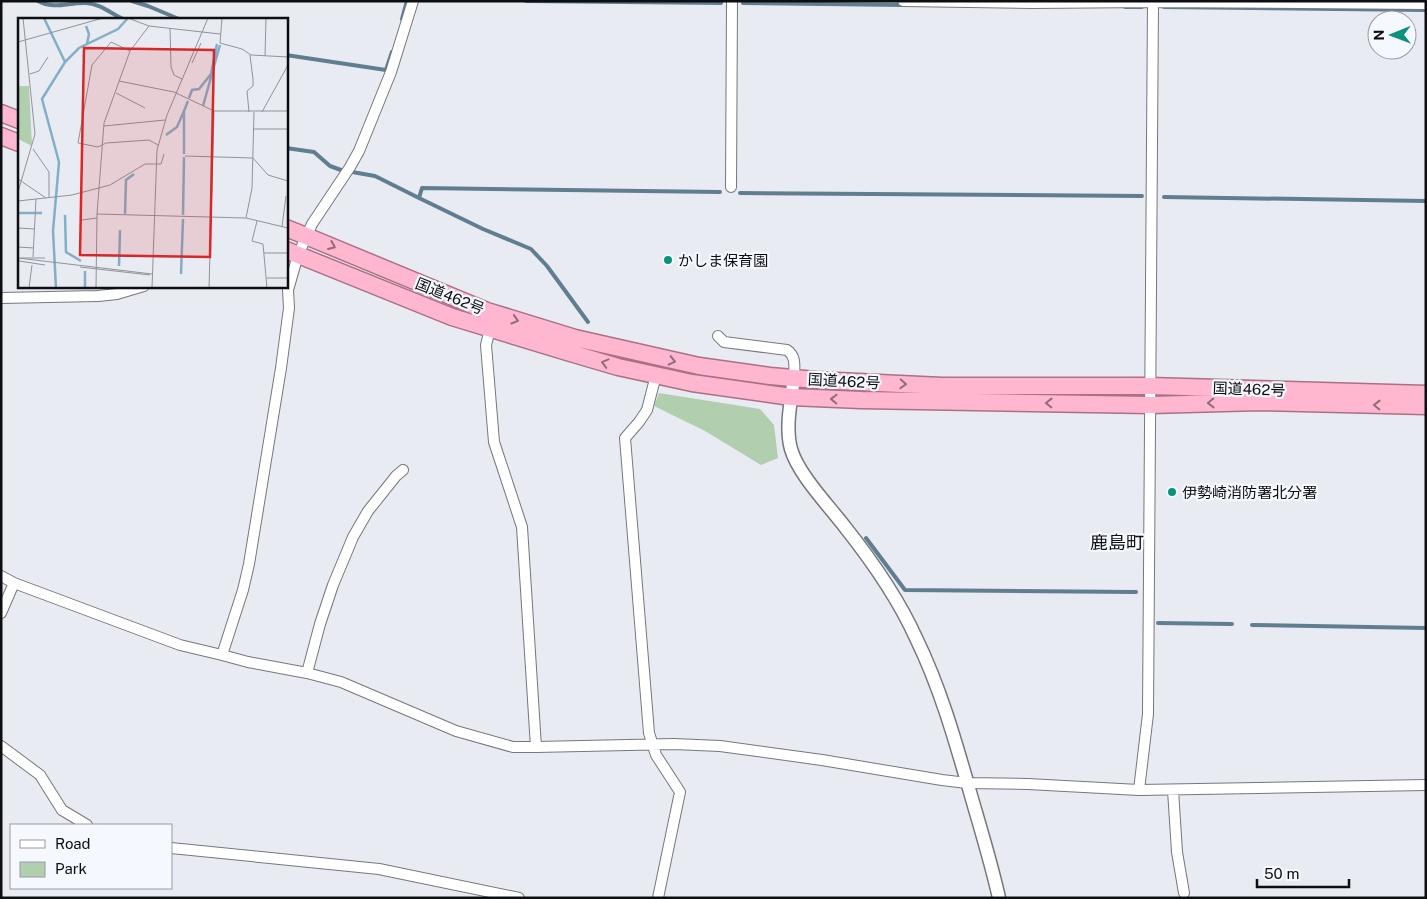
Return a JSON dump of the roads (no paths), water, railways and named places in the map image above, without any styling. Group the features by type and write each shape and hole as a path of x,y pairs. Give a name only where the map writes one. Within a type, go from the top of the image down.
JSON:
{"highway":[{"path":"1,113 18,120"},
{"path":"1,136 18,143"},
{"name":"国道462号","path":"288,229 487,311 575,338 698,366 794,378 942,386 1150,386 1426,394"},
{"name":"国道462号","path":"292,252 452,317 567,352 692,383 791,397 1150,405 1260,402 1426,406"}],"street":[{"path":"222,655 243,590 249,564 281,368 289,308 288,290 292,252 306,236 320,210 359,151 391,72 413,1"},
{"path":"731,187 732,1"},
{"path":"904,1 1426,4"},
{"path":"1139,790 1148,714 1153,2"},
{"path":"1,298 98,296 117,294 137,288"},
{"path":"490,329 486,345 494,442 522,527 536,748"},
{"path":"718,336 724,342 787,350 793,354 795,361 794,378 788,428 795,459 811,484 869,558 905,615 942,701 999,898"},
{"path":"656,375 647,410 625,438 649,733 656,755 680,792 658,898"},
{"path":"307,673 333,585 353,537 368,511 403,470"},
{"path":"1,576 14,583 180,645 341,682 456,731 513,747 694,744 738,748 967,783 1139,790 1426,785"},
{"path":"1,613 14,583"},
{"path":"1,746 40,775 62,810 85,824"},
{"path":"1173,790 1176,852 1184,893"},
{"path":"172,848 379,869 519,898"}],"waterway":[{"path":"38,1 50,5 91,4 121,18"},
{"path":"132,1 177,18"},
{"path":"402,19 407,1"},
{"path":"526,1 721,3"},
{"path":"743,3 903,5"},
{"path":"1125,7 1142,7"},
{"path":"1164,7 1426,10"},
{"path":"288,55 386,70 392,52"},
{"path":"288,148 314,152 330,166 341,170"},
{"path":"352,172 375,176 419,198 422,188 720,192"},
{"path":"740,193 1142,196"},
{"path":"1164,197 1426,201"},
{"path":"419,198 483,229 531,249 547,266 588,322"},
{"path":"866,538 905,590 1136,592"},
{"path":"1158,623 1232,624"},
{"path":"1252,625 1426,628"}],"place":[{"name":"かしま保育園","path":"668,260"},
{"name":"伊勢崎消防署北分署","path":"1172,492"}],"district":[{"name":"鹿島町","path":"1117,542"}]}
